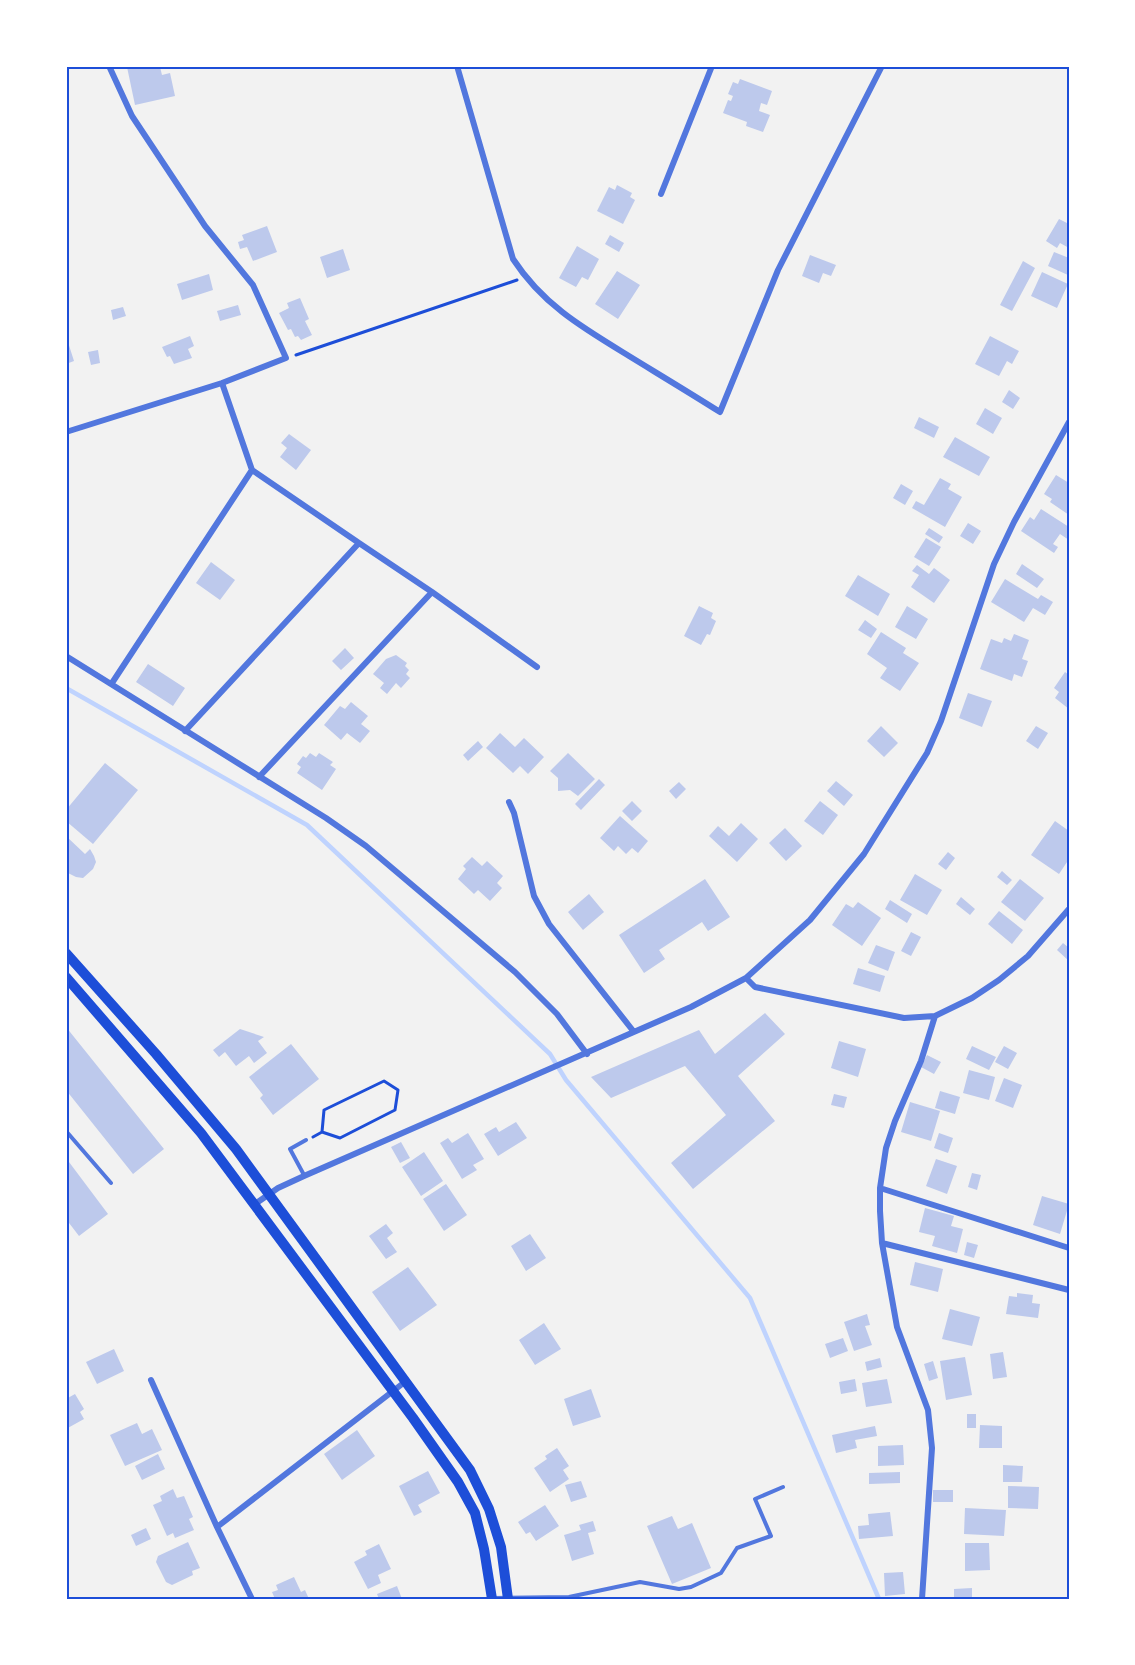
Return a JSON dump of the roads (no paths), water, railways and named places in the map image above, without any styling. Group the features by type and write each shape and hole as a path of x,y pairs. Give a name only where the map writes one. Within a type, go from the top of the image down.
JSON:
{"main road":[{"path":"66,953 156,1053 236,1149 470,1470 489,1509 501,1548 508,1598"},
{"path":"66,977 201,1133 458,1482 475,1513 484,1549 492,1599"}],"street":[{"path":"66,432 222,383 286,358 253,285 205,226 132,116 109,66"},
{"path":"457,66 513,259 526,278 550,304 574,322 720,412 778,270 882,66"},
{"path":"661,194 712,66"},
{"path":"222,383 252,471 432,592 537,667"},
{"path":"255,1204 304,1176 692,1008 746,978 810,920 864,854 927,753 994,564 1014,522 1069,423"},
{"path":"112,683 252,471"},
{"path":"185,731 359,543"},
{"path":"259,777 432,592"},
{"path":"66,656 326,818 366,846 515,972 556,1014 587,1054"},
{"path":"509,802 514,813 534,896 549,924 634,1032"},
{"path":"746,978 755,987 874,1014 904,1018 935,1016 972,998 999,980 1029,956 1069,909"},
{"path":"922,1599 932,1448 928,1410 897,1327 882,1243 880,1188 886,1148 921,1061 935,1016"},
{"path":"880,1188 1069,1248"},
{"path":"882,1243 1069,1290"},
{"path":"151,1380 252,1599"},
{"path":"217,1527 406,1381"}],"lane":[{"path":"66,1131 111,1183"},
{"path":"304,1176 290,1149 306,1140"},
{"path":"492,1599 569,1598 640,1582 679,1590 691,1587 721,1573 737,1548 771,1536 755,1500 783,1487"}],"waterway":[{"path":"66,688 307,825 550,1054 566,1080 750,1298 879,1599"}]}
